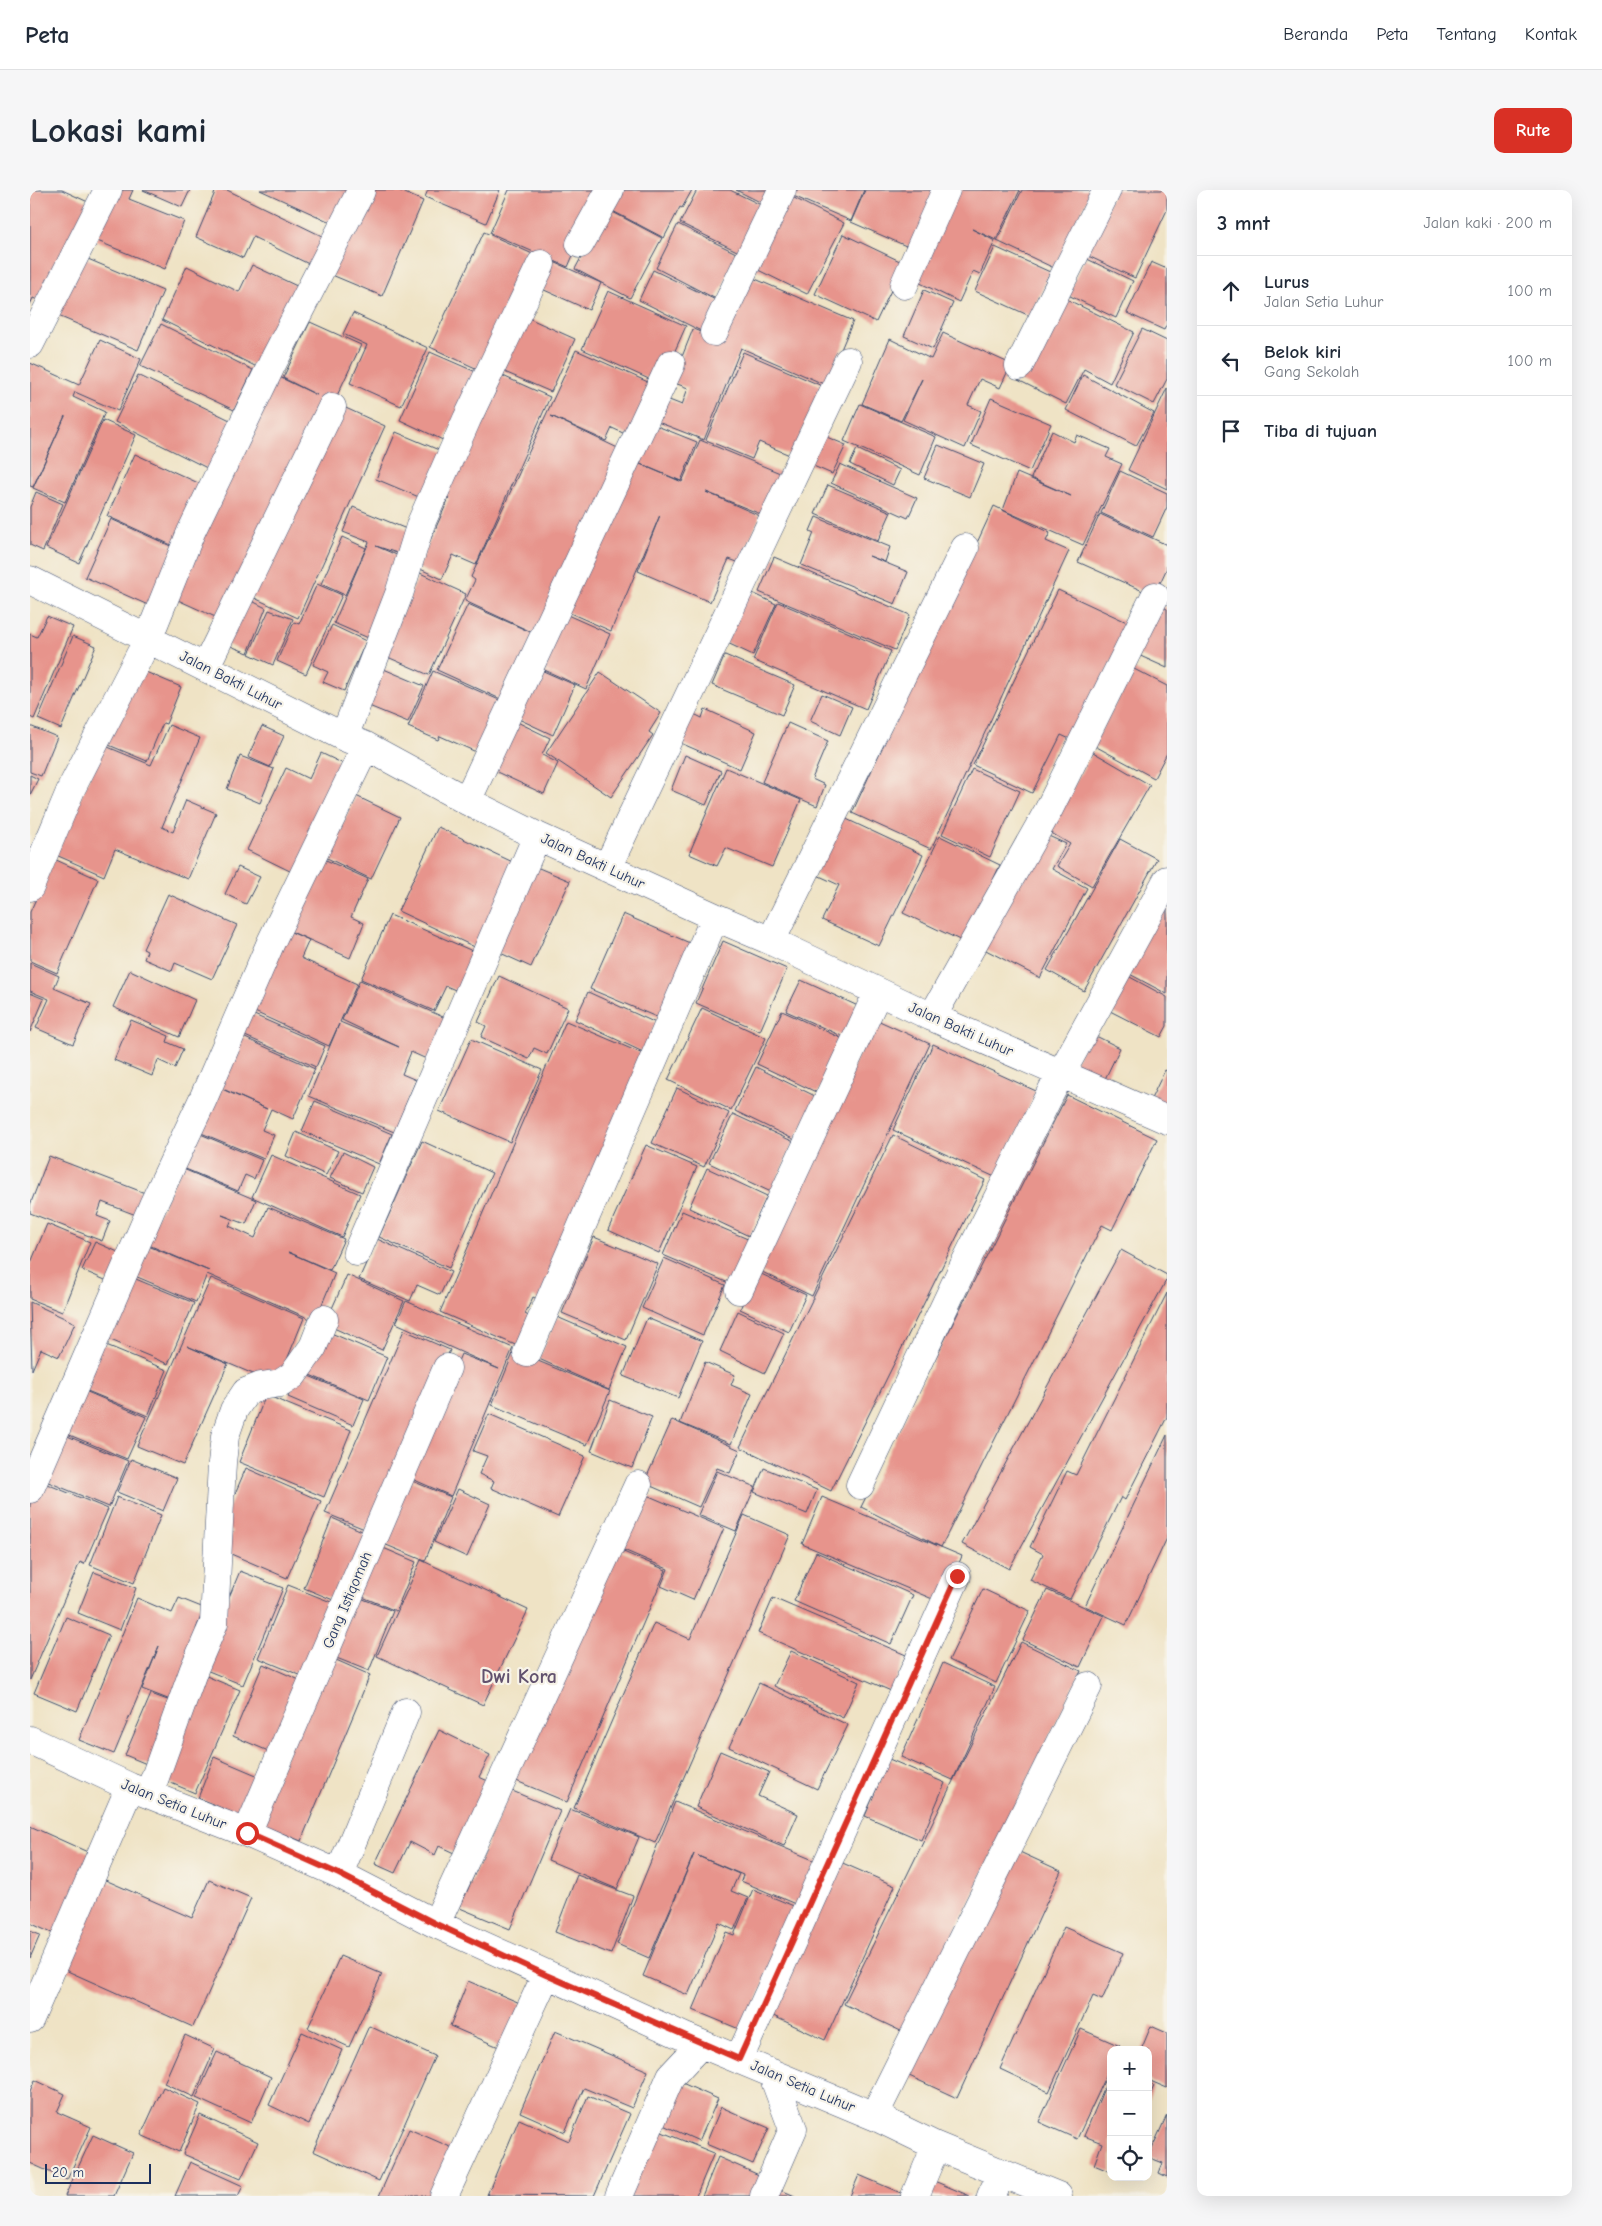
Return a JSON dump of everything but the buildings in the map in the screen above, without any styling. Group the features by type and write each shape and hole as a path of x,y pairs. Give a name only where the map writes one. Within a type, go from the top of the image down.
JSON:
{"street":[{"path":"30,344 108,190"},
{"path":"30,887 72,787 148,639 191,532 272,364 361,190"},
{"path":"580,244 610,190"},
{"path":"714,332 782,190"},
{"path":"904,285 946,190"},
{"path":"1018,366 1107,190"},
{"path":"30,1489 153,1205 203,1099 355,742 421,523 467,419 541,264"},
{"path":"607,868 848,361"},
{"path":"467,801 671,364"},
{"path":"206,666 332,407"},
{"path":"771,941 966,548"},
{"name":"Jalan Bakti Luhur","path":"30,580 206,666 537,836 715,918 771,941 932,1017 1167,1120"},
{"path":"932,1017 1049,808 1155,596"},
{"path":"357,1252 537,836"},
{"path":"860,1486 966,1263 1061,1073 1167,880"},
{"path":"527,1353 715,918"},
{"path":"739,1290 878,992"},
{"path":"30,2018 140,1791 214,1624 222,1463 225,1436 234,1410 246,1392 261,1386 280,1384 293,1375 313,1347 324,1319"},
{"name":"Gang Istiqomah","path":"247,1833 447,1368"},
{"path":"436,1924 638,1485"},
{"path":"739,2059 957,1576"},
{"path":"874,2116 1088,1686"},
{"path":"339,1874 406,1712"},
{"name":"Jalan Setia Luhur","path":"30,1740 140,1791 247,1833 339,1874 436,1924 546,1975 701,2044 874,2116 936,2146 996,2184 1058,2196"},
{"path":"444,2196 546,1975"},
{"path":"619,2196 671,2076 701,2044"},
{"path":"764,2196 793,2129 772,2074"},
{"path":"915,2196 936,2146"}],"district":[{"name":"Dwi Kora","path":"519,1676"}],"route":[{"path":"247,1833 339,1874 436,1924 546,1975 739,2059 957,1576"}]}
